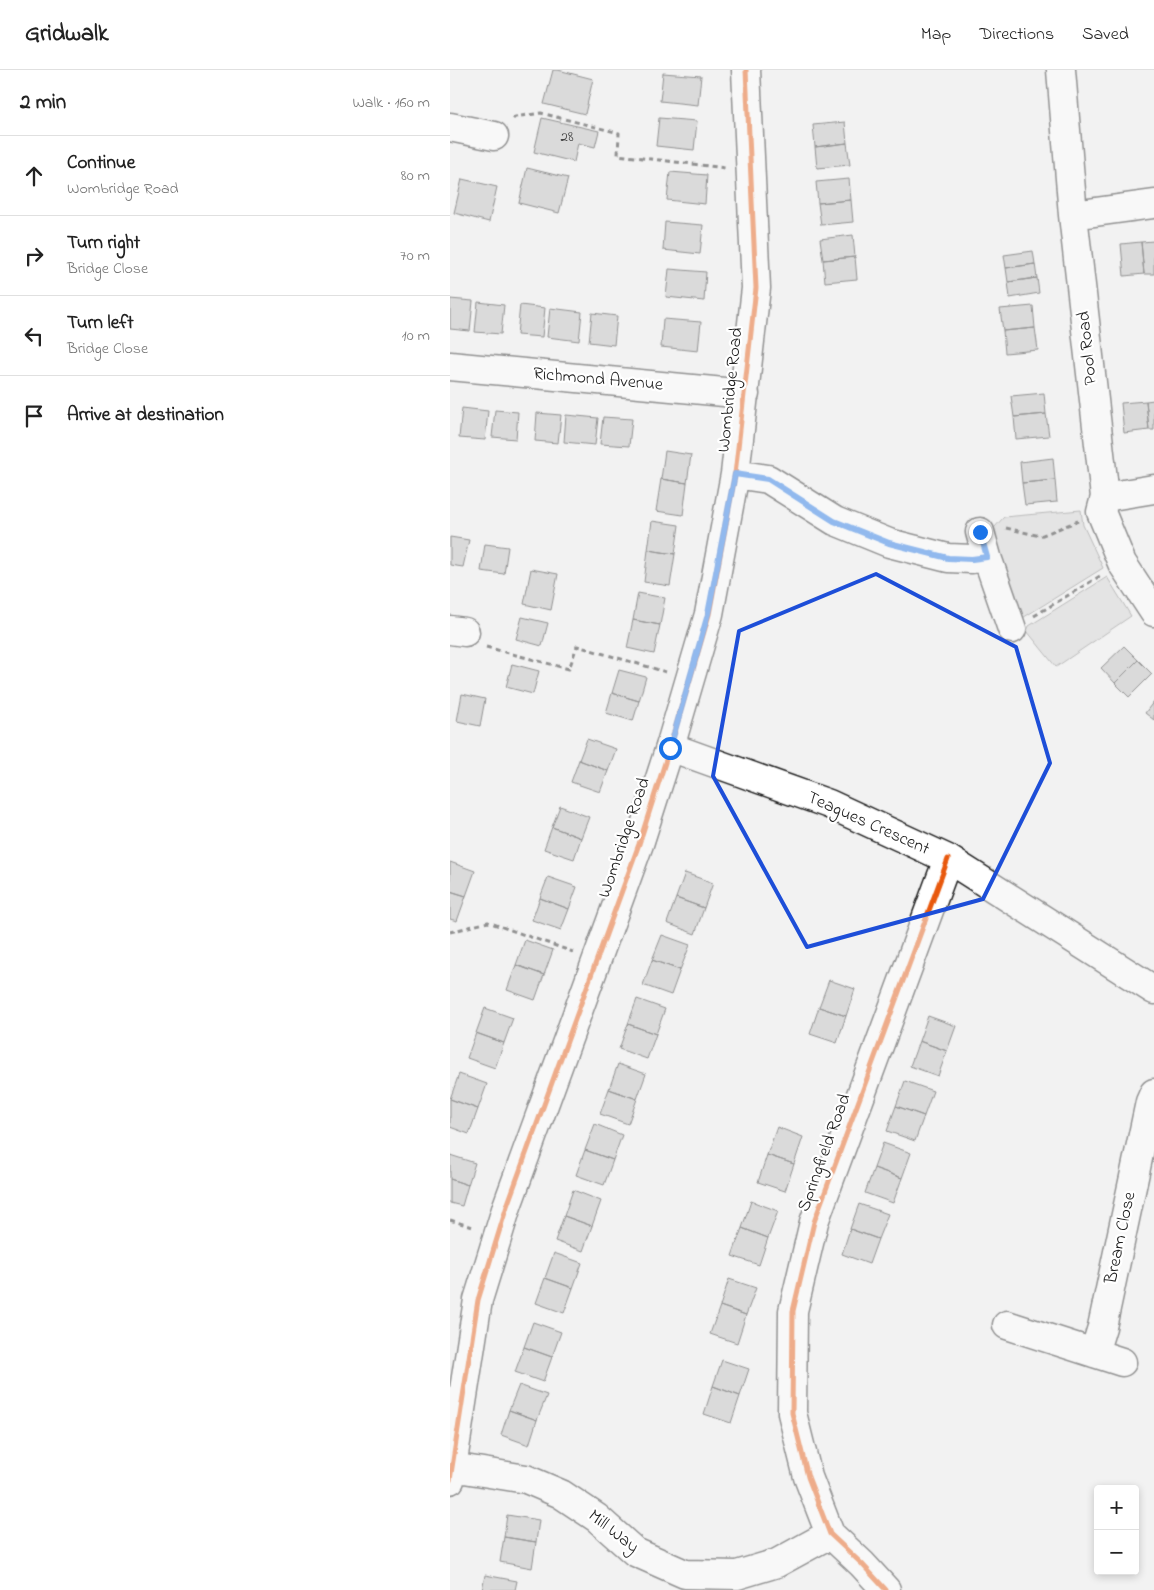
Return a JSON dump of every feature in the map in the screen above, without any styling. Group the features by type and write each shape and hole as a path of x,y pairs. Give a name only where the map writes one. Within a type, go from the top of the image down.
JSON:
{"street":[{"name":"Wombridge Road","path":"451,1474 478,1300 507,1206 640,844 670,748 708,614 735,474 756,288 746,70"},
{"name":"Pool Road","path":"1062,70 1073,214 1103,505 1122,563 1154,612"},
{"path":"450,126 494,136"},
{"path":"1073,214 1154,204"},
{"name":"Richmond Avenue","path":"450,366 745,394"},
{"path":"735,474 768,479 834,521 889,543 948,558 972,559 984,545"},
{"path":"1103,505 1154,489"},
{"path":"984,545 1012,629"},
{"name":"Teagues Crescent","path":"670,748 829,804 948,859 1154,990"},
{"name":"Springfield Road","path":"886,1590 830,1534 808,1477 792,1413 793,1311 814,1222 948,859"},
{"name":"Bream Close","path":"1094,1353 1102,1328 1150,1102 1154,1093"},
{"path":"1007,1325 1122,1362"},
{"name":"Mill Way","path":"451,1474 526,1479 561,1494 597,1518 635,1552 684,1574 737,1575 777,1563 830,1534"}],"path":[{"path":"494,136 515,117 541,113 619,133 618,155 751,171"},
{"path":"984,545 992,525 1040,536 1103,505"},
{"path":"1012,629 1122,563"},
{"path":"457,631 483,646 568,669 577,646 690,679"},
{"path":"450,932 488,922 597,961"}],"highlighted area":[{"path":"876,574 1016,647 1050,763 983,899 807,947 713,776 739,631"}],"shaded area":[{"path":"1081,510 1083,525 1103,568 1021,619 993,529 1004,517"},
{"path":"1107,577 1131,616 1056,667 1027,631 1029,626"}],"building":[{"path":"553,70 593,79 585,114 544,104"},
{"path":"663,73 701,76 698,105 660,101"},
{"path":"542,118 599,131 595,147 578,143 574,162 534,152"},
{"path":"659,118 697,121 694,150 656,146"},
{"path":"845,122 847,143 815,147 813,125"},
{"path":"847,143 850,165 817,168 815,147"},
{"path":"527,168 568,178 559,213 519,203"},
{"path":"670,172 707,175 705,204 667,200"},
{"path":"462,179 497,187 489,222 454,213"},
{"path":"849,179 851,200 818,203 816,182"},
{"path":"851,200 853,222 821,225 818,203"},
{"path":"665,222 703,225 700,254 663,250"},
{"path":"853,235 855,257 823,260 820,239"},
{"path":"1154,241 1154,274 1144,274 1141,242"},
{"path":"1141,242 1144,274 1124,276 1121,244"},
{"path":"1033,251 1035,264 1006,268 1004,255"},
{"path":"855,257 857,279 825,282 823,260"},
{"path":"1035,264 1037,278 1008,282 1006,268"},
{"path":"669,269 706,272 704,301 666,297"},
{"path":"1037,278 1039,293 1010,298 1008,282"},
{"path":"450,299 473,301 470,331 450,329"},
{"path":"478,302 504,305 501,334 475,332"},
{"path":"520,305 545,308 542,337 517,335"},
{"path":"1033,306 1035,328 1003,331 1000,309"},
{"path":"550,308 582,312 579,341 547,337"},
{"path":"592,313 617,316 614,345 589,342"},
{"path":"663,319 701,322 698,351 661,347"},
{"path":"1035,328 1038,350 1005,353 1003,331"},
{"path":"1044,393 1046,414 1014,417 1011,396"},
{"path":"1154,400 1154,430 1149,430 1146,401"},
{"path":"1146,401 1149,430 1124,433 1121,403"},
{"path":"462,408 488,411 485,440 459,438"},
{"path":"495,410 518,412 516,439 492,437"},
{"path":"537,413 561,415 558,443 535,441"},
{"path":"1046,414 1049,436 1016,439 1014,417"},
{"path":"566,415 598,418 595,445 564,442"},
{"path":"603,417 632,419 629,446 600,444"},
{"path":"665,451 691,455 687,483 661,479"},
{"path":"1053,458 1055,480 1022,483 1020,462"},
{"path":"661,479 687,483 683,515 656,511"},
{"path":"1055,480 1057,502 1025,505 1022,483"},
{"path":"652,521 679,525 675,554 648,550"},
{"path":"450,537 469,540 463,567 450,565"},
{"path":"485,544 508,547 504,574 481,571"},
{"path":"648,550 675,554 670,586 644,582"},
{"path":"531,569 558,574 551,610 524,604"},
{"path":"638,593 665,598 660,625 633,620"},
{"path":"522,617 548,623 542,646 516,639"},
{"path":"633,620 660,625 654,654 627,648"},
{"path":"1124,646 1138,660 1115,683 1101,668"},
{"path":"1138,660 1152,674 1129,697 1115,683"},
{"path":"512,664 539,671 533,694 506,687"},
{"path":"619,670 646,677 639,701 612,693"},
{"path":"612,693 639,701 633,721 606,713"},
{"path":"462,694 485,699 480,726 457,721"},
{"path":"1154,701 1154,720 1145,713"},
{"path":"587,739 616,749 608,771 579,760"},
{"path":"579,760 608,771 600,792 571,782"},
{"path":"560,806 589,817 581,838 552,827"},
{"path":"552,827 581,838 574,859 544,849"},
{"path":"450,862 475,871 466,896 450,891"},
{"path":"685,873 713,883 704,908 676,898"},
{"path":"548,877 577,887 569,909 540,898"},
{"path":"450,891 466,896 457,921 450,919"},
{"path":"540,898 569,909 561,930 532,920"},
{"path":"676,898 704,908 695,934 667,923"},
{"path":"662,935 690,945 680,970 652,960"},
{"path":"525,940 553,950 544,975 516,965"},
{"path":"652,960 680,970 671,995 643,985"},
{"path":"516,965 544,975 535,1000 507,990"},
{"path":"829,980 855,989 846,1016 819,1007"},
{"path":"637,999 665,1009 656,1034 628,1024"},
{"path":"819,1007 846,1016 837,1043 810,1034"},
{"path":"485,1008 513,1018 504,1043 476,1033"},
{"path":"928,1016 956,1026 947,1051 919,1041"},
{"path":"628,1024 656,1034 647,1059 619,1049"},
{"path":"476,1033 504,1043 495,1068 467,1058"},
{"path":"919,1041 947,1051 938,1076 910,1066"},
{"path":"618,1064 646,1074 637,1099 609,1089"},
{"path":"459,1074 487,1084 478,1109 450,1099"},
{"path":"905,1081 933,1091 924,1116 896,1106"},
{"path":"609,1089 637,1099 628,1124 600,1114"},
{"path":"450,1099 478,1109 469,1134 450,1127"},
{"path":"896,1106 924,1116 915,1141 887,1131"},
{"path":"595,1124 622,1135 613,1160 585,1150"},
{"path":"777,1127 803,1137 794,1164 767,1155"},
{"path":"883,1143 911,1153 902,1178 874,1168"},
{"path":"585,1150 613,1160 604,1185 576,1175"},
{"path":"450,1155 475,1163 468,1185 450,1179"},
{"path":"767,1155 794,1164 785,1191 758,1182"},
{"path":"874,1168 902,1178 893,1203 865,1193"},
{"path":"450,1179 468,1185 462,1206 450,1203"},
{"path":"573,1190 601,1201 592,1226 564,1216"},
{"path":"751,1201 778,1211 768,1238 742,1228"},
{"path":"859,1204 888,1214 878,1239 850,1229"},
{"path":"564,1216 592,1226 583,1251 555,1241"},
{"path":"742,1228 768,1238 759,1265 732,1256"},
{"path":"850,1229 878,1239 869,1264 842,1254"},
{"path":"554,1253 582,1263 573,1288 545,1278"},
{"path":"545,1278 573,1288 564,1313 536,1303"},
{"path":"729,1279 756,1288 746,1315 720,1306"},
{"path":"720,1306 746,1315 737,1343 710,1334"},
{"path":"533,1322 561,1332 552,1357 524,1347"},
{"path":"524,1347 552,1357 543,1382 515,1372"},
{"path":"722,1360 749,1369 740,1396 713,1386"},
{"path":"519,1385 547,1395 537,1420 509,1410"},
{"path":"713,1386 740,1396 731,1423 704,1414"},
{"path":"509,1410 537,1420 529,1445 501,1435"},
{"path":"507,1515 539,1520 536,1542 504,1537"},
{"path":"504,1537 536,1542 532,1568 500,1562"},
{"path":"485,1575 517,1581 515,1590 482,1590"}],"cycle path":[{"path":"450,1480 478,1300 507,1206 639,844 709,614 735,474 756,288 746,70"},
{"path":"886,1590 830,1534 808,1477 792,1413 793,1311 814,1222 948,859"}],"route":[{"path":"670,748 708,614 735,474 768,479 834,521 889,543 948,558 972,559 987,557 980,532"}]}
